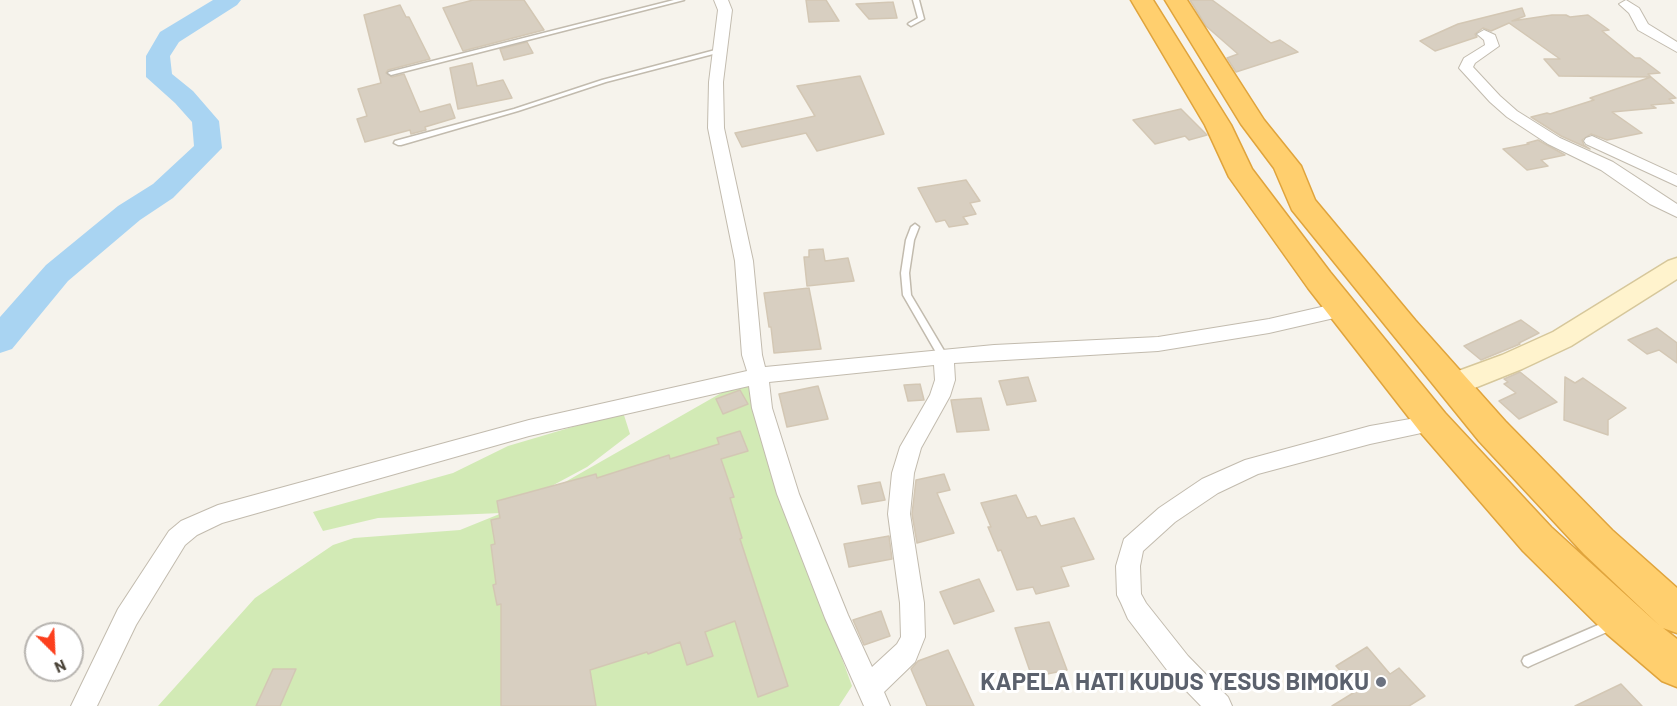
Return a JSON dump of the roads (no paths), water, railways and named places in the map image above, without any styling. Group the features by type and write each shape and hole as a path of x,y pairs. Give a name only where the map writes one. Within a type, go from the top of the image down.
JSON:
{"highway":[{"path":"1150,13 1184,13 1254,124 1287,166 1302,203 1452,385 1492,431 1598,542 1672,602"},
{"path":"1150,13 1218,125 1239,171 1342,309 1433,423 1536,539 1622,620 1677,666"}],"street":[{"path":"721,0 725,10 719,51 716,128 744,261 752,355 758,375 762,408 788,494 837,618 873,697 906,653 913,637 912,603 899,514 903,473 911,447 940,396 945,380 944,359"},
{"path":"1626,4 1634,11 1643,27 1677,48"},
{"path":"1484,34 1490,38 1492,46 1469,61 1466,68 1504,106 1554,141 1607,166 1656,200 1677,211"},
{"path":"1592,141 1677,181"},
{"path":"1452,385 1512,362 1562,339 1677,267"},
{"path":"84,706 127,617 161,562 177,538 202,520 529,428 758,375 837,366 944,359 994,352 1158,344 1269,326 1342,309"},
{"path":"1219,706 1179,664 1137,611 1129,595 1128,566 1132,546 1167,515 1210,486 1253,466 1370,435 1433,423"}],"lane":[{"path":"391,73 681,0"},
{"path":"911,24 921,20 916,0"},
{"path":"398,143 516,110 604,81 719,51"},
{"path":"915,226 910,240 905,273 908,295 944,359"},
{"path":"1528,661 1622,620"}],"waterway":[{"path":"0,340 57,273 129,213 163,191 208,148 205,121 184,97 159,77 158,56 169,37 229,0"}],"place":[{"name":"KAPELA HATI KUDUS YESUS BIMOKU","path":"1381,682"}]}
